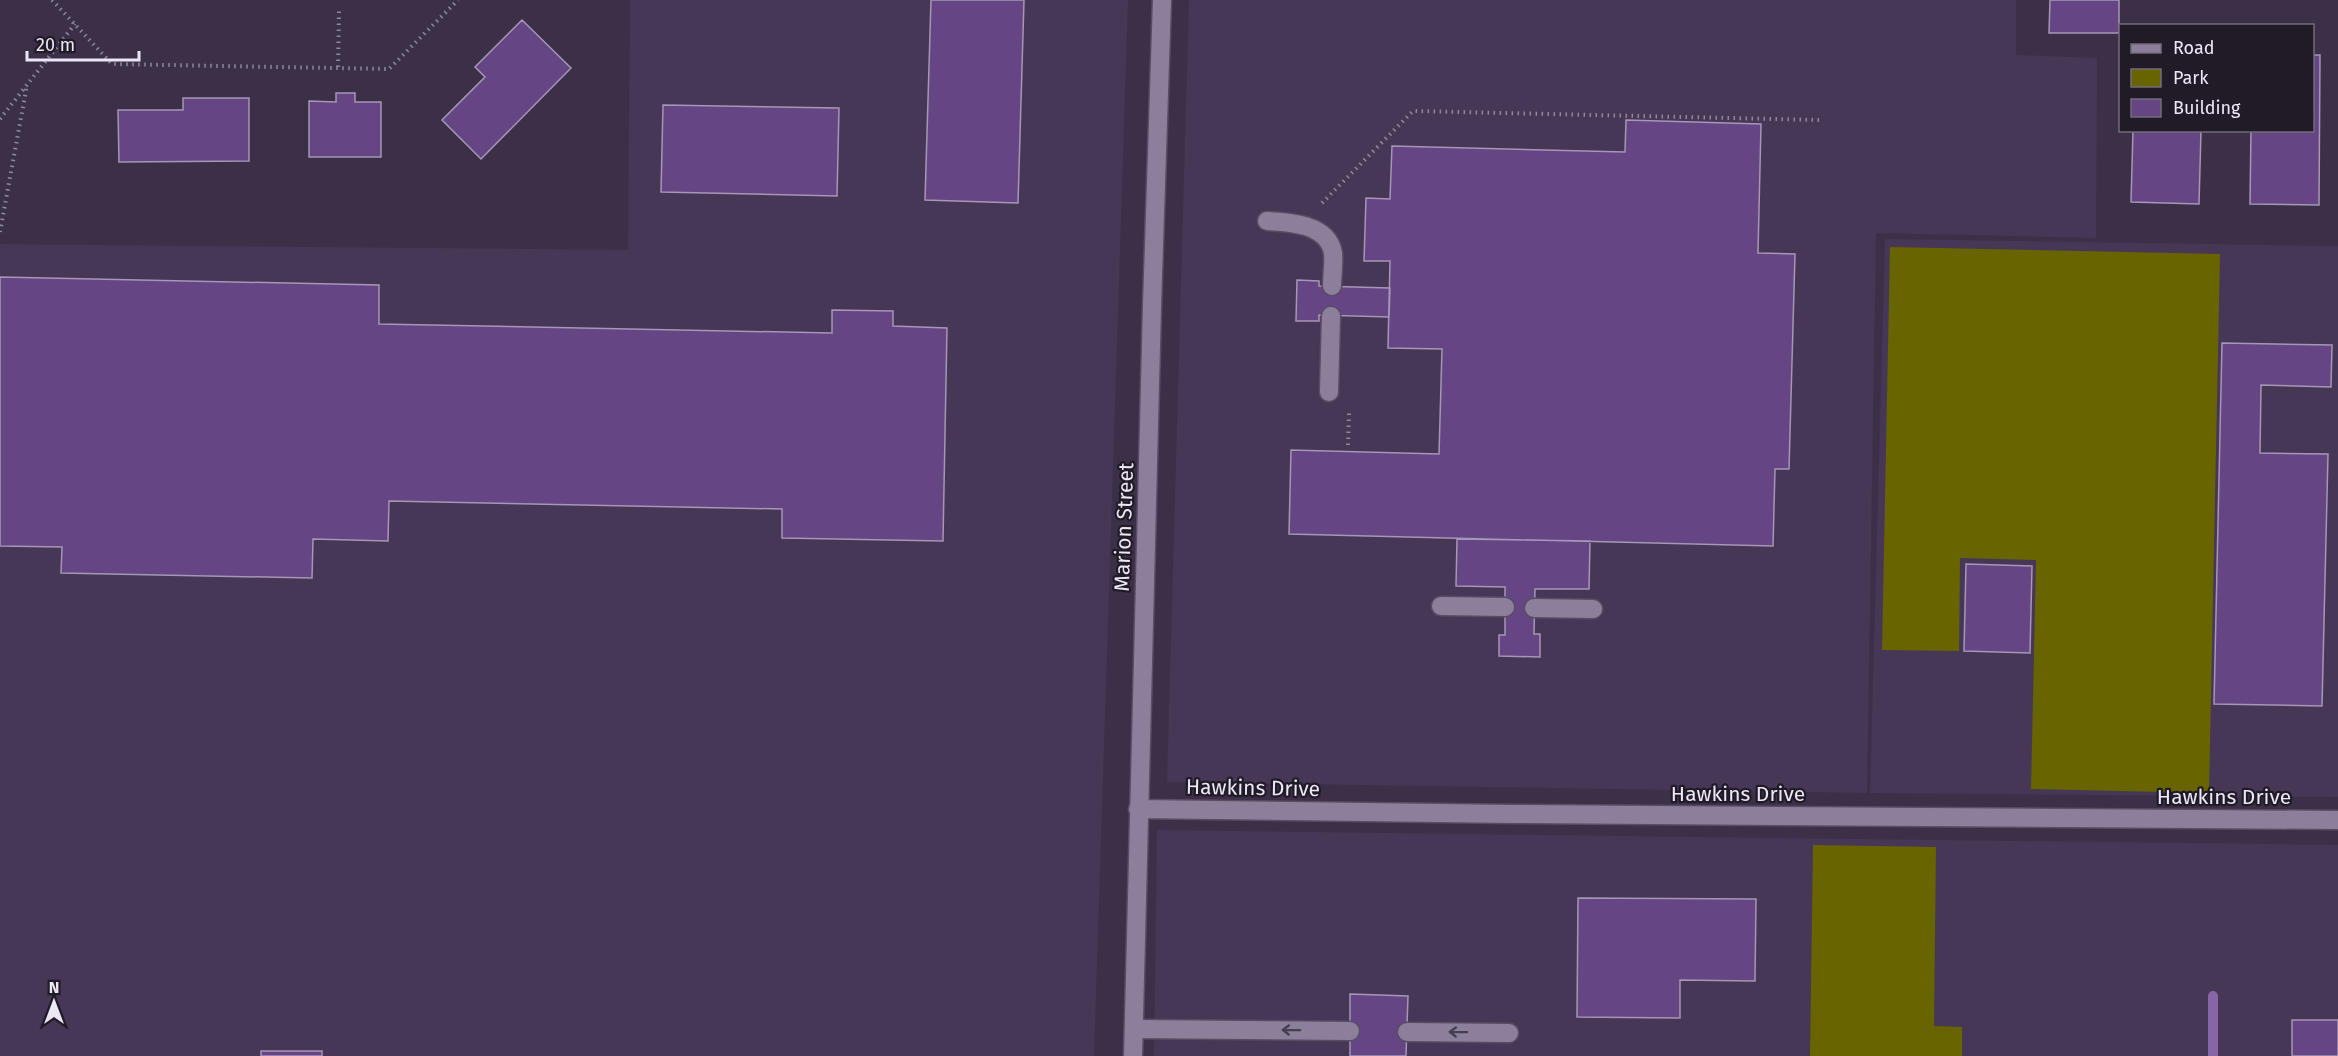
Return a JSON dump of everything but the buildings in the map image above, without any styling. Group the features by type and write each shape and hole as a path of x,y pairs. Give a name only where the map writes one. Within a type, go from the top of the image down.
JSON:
{"street":[{"name":"Marion Street","path":"1133,1056 1162,0"},
{"path":"1267,221 1307,226 1320,233 1328,241 1333,252 1332,286"},
{"path":"1329,392 1331,316"},
{"path":"1441,606 1505,607"},
{"path":"1534,608 1593,609"},
{"name":"Hawkins Drive","path":"1138,809 1584,815 2338,820"},
{"path":"1134,1029 1350,1031"},
{"path":"1407,1032 1509,1033"}],"path":[{"path":"51,0 112,64 389,69 458,0"},
{"path":"338,67 339,11"},
{"path":"0,119 75,24"},
{"path":"0,230 27,85"},
{"path":"1318,208 1413,111 1820,120"},
{"path":"1348,445 1349,409"}],"shaded area":[{"path":"630,0 1128,0 1094,1056 0,1056 0,244 628,250"},
{"path":"1189,0 2016,0 2016,55 2097,58 2096,238 1876,233 1867,793 1167,782"},
{"path":"1885,239 2338,246 2338,797 1870,793"},
{"path":"1157,830 2338,845 2338,1056 1154,1056"}],"green space":[{"path":"1890,247 2220,254 2209,793 2031,789 2036,560 1960,558 1959,651 1882,650"},
{"path":"1813,845 1936,847 1934,1026 1962,1027 1962,1056 1810,1056"}],"waterway":[{"path":"2213,996 2213,1056"}]}
